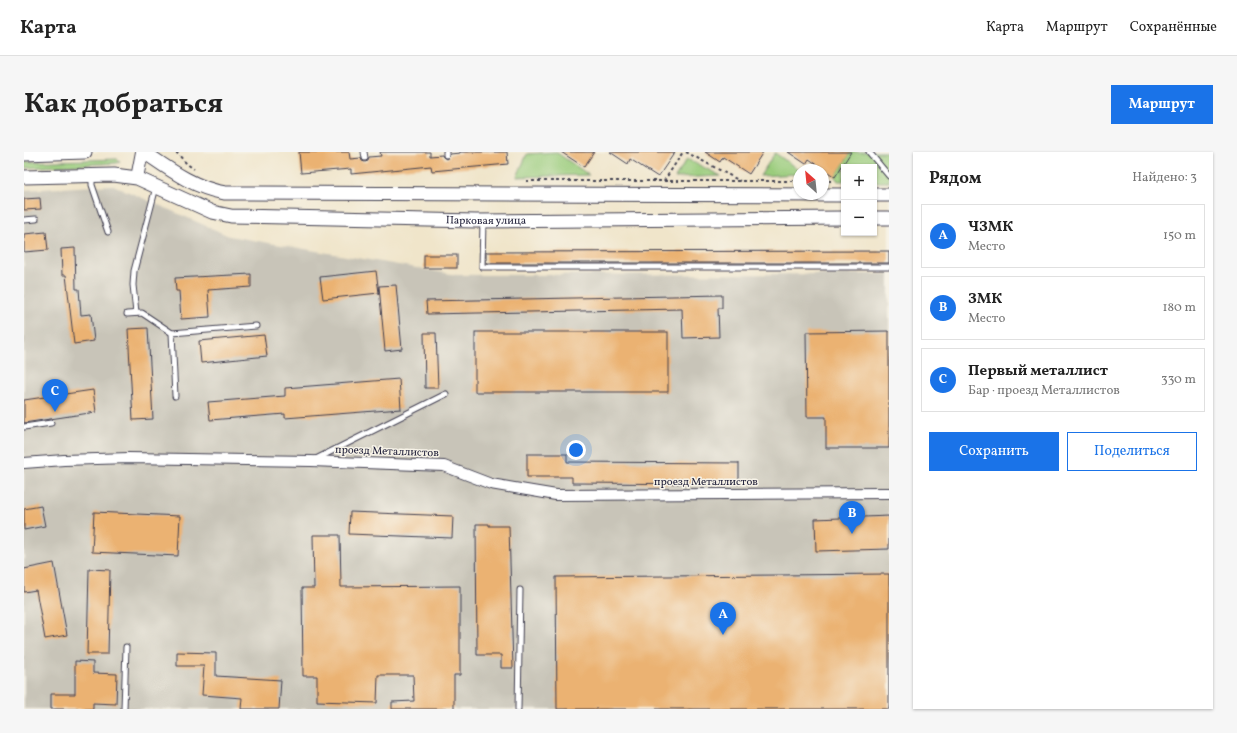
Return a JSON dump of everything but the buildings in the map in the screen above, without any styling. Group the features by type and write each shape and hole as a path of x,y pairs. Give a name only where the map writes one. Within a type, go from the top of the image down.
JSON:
{"main road":[{"path":"24,154 85,152"},
{"path":"143,152 193,183 214,192 225,193 841,195"},
{"name":"Парковая улица","path":"24,177 114,175 136,178 212,212 231,216 483,221 841,218"},
{"path":"877,195 889,195"},
{"path":"877,218 889,218"}],"street":[{"path":"136,178 143,152"},
{"name":"проезд Металлистов","path":"24,463 129,458 311,461 444,466 491,484 556,494 889,493"}],"lane":[{"path":"869,152 889,176"},
{"path":"92,175 92,185 108,232"},
{"path":"136,313 133,285 134,271 156,186"},
{"path":"24,220 36,219"},
{"path":"483,221 482,267 889,267"},
{"path":"127,314 142,313 172,333 256,326"},
{"path":"172,333 175,396"},
{"path":"311,461 446,394"},
{"path":"24,427 51,423"},
{"path":"518,709 520,590"},
{"path":"124,709 126,647"}],"path":[{"path":"176,152 187,164 198,171"},
{"path":"664,181 685,152 742,182"},
{"path":"523,181 793,181"}],"shaded area":[{"path":"113,185 229,236 457,275 889,274 889,709 24,709 24,190"}],"green space":[{"path":"556,152 589,175 517,177 527,154"},
{"path":"851,152 889,152 889,182 877,182 877,164 843,164"},
{"path":"775,153 793,166 793,174 760,176"},
{"path":"117,159 120,161 117,163 24,168 24,162"},
{"path":"687,159 721,176 675,178"},
{"path":"841,168 841,181 838,181 835,177"}],"place":[{"name":"Первый металлист","path":"55,412"},
{"name":"ЗМК","path":"852,534"},
{"name":"ЧЗМК","path":"723,635"}]}
